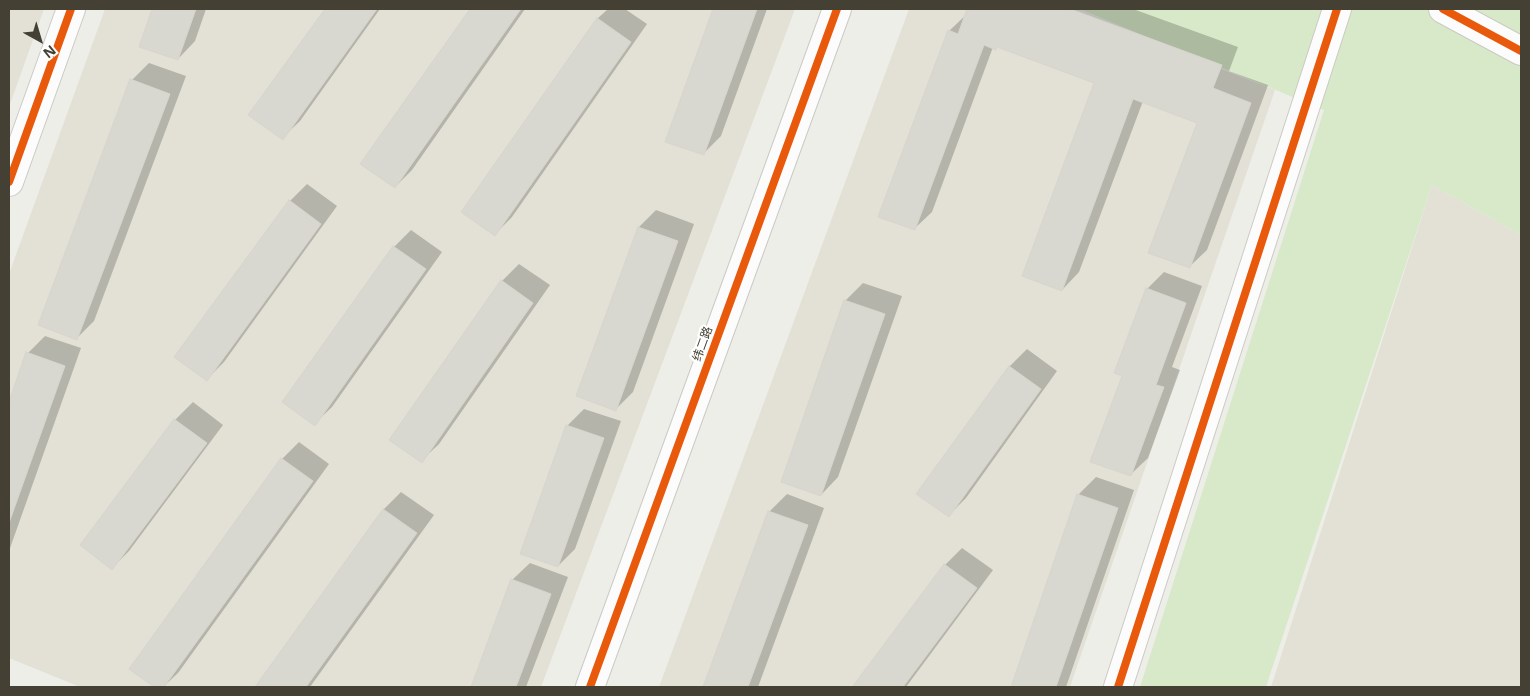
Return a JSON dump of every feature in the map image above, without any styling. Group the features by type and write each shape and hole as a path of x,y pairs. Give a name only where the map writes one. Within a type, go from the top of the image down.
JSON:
{"street":[{"path":"9,182 71,9"},
{"name":"纬二路","path":"590,687 837,9"},
{"path":"1118,687 1337,9"},
{"path":"1443,9 1521,51"}],"shaded area":[{"path":"9,9 44,9 9,107"},
{"path":"105,9 795,9 541,687 80,687 9,658 9,274"},
{"path":"909,9 1067,9 1275,90 1070,687 659,687"},
{"path":"1432,185 1521,235 1521,687 1271,687"}],"green space":[{"path":"1080,9 1521,9 1521,235 1432,185 1266,687 1140,687 1324,110"}],"building":[{"path":"152,9 196,9 178,60 139,47"},
{"path":"325,9 377,9 283,140 248,115"},
{"path":"470,9 521,9 395,188 360,164"},
{"path":"713,9 757,9 704,155 665,142"},
{"path":"967,9 1070,9 1222,65 1213,88 1251,103 1190,268 1148,253 1197,123 1133,99 1062,291 1022,276 1094,83 997,47 996,50 984,45 915,230 878,217 948,30 958,34"},
{"path":"597,18 631,42 495,236 461,212"},
{"path":"130,79 170,94 77,340 38,325"},
{"path":"289,200 321,224 207,381 174,357"},
{"path":"638,227 678,241 616,411 576,396"},
{"path":"393,246 426,269 315,426 282,402"},
{"path":"501,280 533,303 422,463 389,440"},
{"path":"1146,288 1186,303 1156,385 1164,387 1131,476 1090,462 1122,376 1114,373"},
{"path":"844,300 885,314 821,496 781,482"},
{"path":"26,352 65,366 9,523 9,402"},
{"path":"1009,366 1041,389 949,517 916,494"},
{"path":"174,419 207,443 112,570 80,545"},
{"path":"566,425 604,438 558,567 520,554"},
{"path":"281,458 313,481 164,687 154,687 129,669"},
{"path":"1077,494 1118,508 1056,687 1011,687"},
{"path":"383,509 417,533 306,687 255,687"},
{"path":"768,511 808,525 748,687 703,687"},
{"path":"944,564 977,588 903,687 853,686"},
{"path":"511,579 551,594 516,687 471,687"}],"cycle path":[{"path":"9,182 71,9"},
{"path":"590,687 837,9"},
{"path":"1118,687 1337,9"},
{"path":"1443,9 1521,51"}]}
